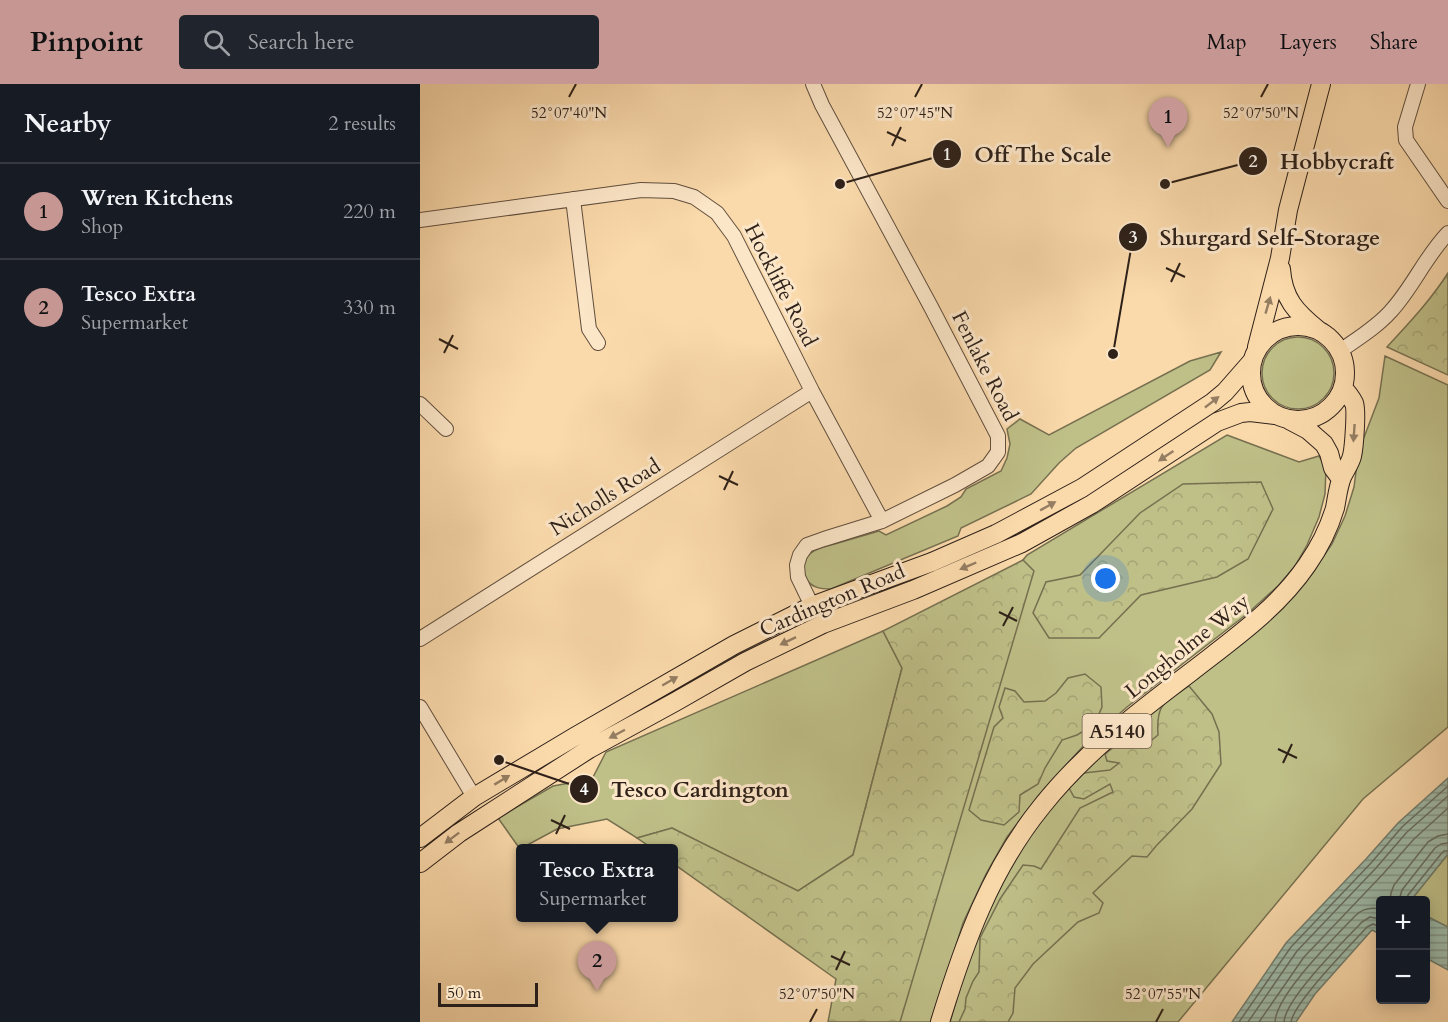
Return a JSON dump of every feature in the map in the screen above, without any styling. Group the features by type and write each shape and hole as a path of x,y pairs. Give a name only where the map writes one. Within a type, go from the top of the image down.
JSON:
{"main road":[{"path":"1322,89 1288,210 1280,258 1251,372 1252,383 1264,406 1308,430 1324,444 1333,468 1341,479"},
{"path":"1280,258 1284,287 1288,297 1300,315 1331,339 1340,351 1345,365 1343,388 1335,403 1326,412 1314,418 1301,420 1282,417"},
{"path":"1255,356 1265,339 1277,331 1291,327 1306,327 1319,331"},
{"name":"Cardington Road","path":"420,838 474,797 724,650 812,606 932,562 996,534 1083,488 1213,402 1225,392 1255,356"},
{"name":"Longholme Way","path":"940,1022 979,912 999,869 1026,827 1060,784 1100,745 1232,641 1266,611 1307,564 1323,537 1334,510 1341,479 1352,457 1355,404 1343,388"},
{"name":"Cardington Road","path":"420,863 459,833 589,749 746,662 823,624 913,590 1022,543 1092,504 1217,422 1250,412 1282,417"}],"street":[{"name":"Fenlake Road","path":"812,606 798,577 797,566 800,555 807,545 882,521 988,466 998,452 998,436 932,308 822,105 813,84"},
{"path":"1418,84 1405,127 1406,140 1448,201"},
{"name":"Hockliffe Road","path":"420,220 641,190 674,191 694,197 717,213 734,236 812,391 882,521"},
{"path":"573,199 589,329 598,344"},
{"path":"1340,351 1379,324 1392,310 1423,264 1448,233"},
{"name":"Nicholls Road","path":"420,639 812,391"},
{"path":"420,404 446,429"},
{"path":"420,707 474,797"}],"green space":[{"path":"1448,273 1448,375 1387,347 1427,302"},
{"path":"1305,337 1324,347 1332,359 1334,373 1332,387 1324,399 1312,407 1291,409 1272,399 1264,387 1262,366 1272,347 1284,339"},
{"path":"1221,352 1210,370 1076,448 1031,494 961,528 958,536 831,589 817,587 806,579 805,561 814,551 879,531 886,535 947,506 961,497 966,489 1001,471 1010,444 1007,429 1020,419 1049,435 1190,361"},
{"path":"1385,356 1448,385 1448,727 1363,799 1178,1022 950,1022 967,965 992,901 1014,857 1052,804 1092,760 1311,575 1332,544 1345,516 1354,487 1360,441 1363,440 1379,398"},
{"path":"1227,435 1299,462 1319,456 1326,468 1325,494 1319,517 1295,566 1279,585 1247,614 1127,707 1086,743 1038,796 1007,837 986,874 963,923 932,1022 886,1022 1026,568 1023,560 1027,555"},
{"path":"1261,482 1273,509 1248,559 1217,577 1141,595 1099,638 1049,638 1033,613 1046,582 1080,575 1140,513 1183,484"},
{"path":"1023,560 1034,571 900,1022 828,1022 836,979 678,867 678,844 646,844 637,838 672,828 798,891 853,855 902,668 883,631"},
{"path":"883,631 902,668 853,855 798,891 672,828 637,838 607,819 557,829 529,844 516,844 498,818 553,786 592,779 606,752"},
{"path":"1085,674 1101,687 1102,707 1094,725 1077,735 1062,740 1038,784 1020,795 1019,812 1004,825 981,820 969,810 994,727 1003,718 999,707 1005,688 1015,691 1024,702 1045,701 1056,693 1068,678"},
{"path":"1189,686 1212,714 1219,732 1221,764 1192,809 1147,857 1132,856 1093,893 1103,903 1099,913 1078,922 1033,964 1015,988 1013,1013 1008,1022 959,1022 965,1009 966,998 979,972 980,938 1000,899 1023,865 1041,869 1080,808 1113,792 1110,784 1084,799 1074,797 1069,788 1084,773 1110,770 1119,763 1107,761 1105,754 1114,747 1143,747 1158,735 1158,716 1163,705"},
{"path":"1448,854 1448,927 1430,918 1430,896 1414,896"}],"water":[{"path":"1448,778 1448,854 1414,896 1376,896 1376,932 1372,930 1315,994 1296,1022 1232,1022 1286,943 1398,823"},
{"path":"1430,918 1448,927 1448,970 1430,960"}],"place":[{"name":"Wren Kitchens","path":"1168,147"},
{"name":"Off The Scale","path":"840,184"},
{"name":"Hobbycraft","path":"1165,184"},
{"name":"Shurgard Self-Storage","path":"1113,354"},
{"name":"Tesco Cardington","path":"499,760"},
{"name":"Tesco Extra","path":"597,991"}]}
